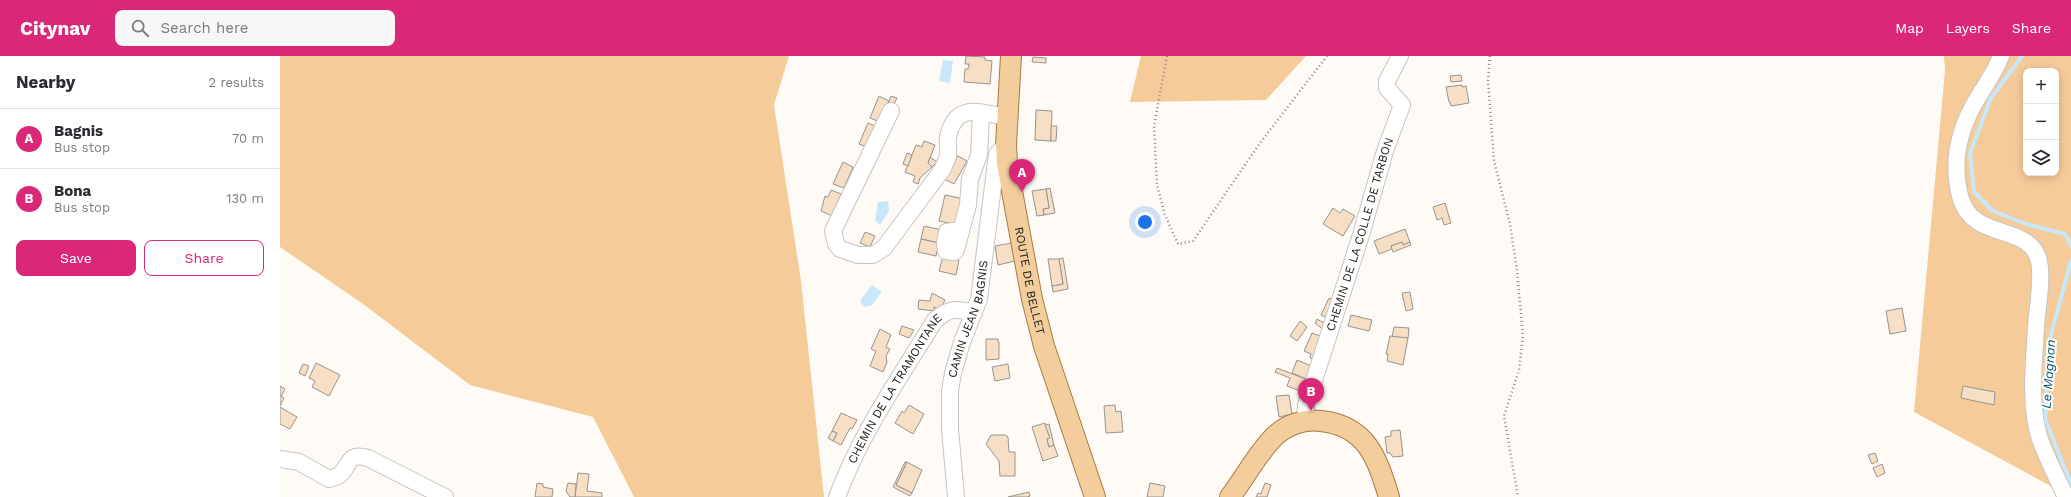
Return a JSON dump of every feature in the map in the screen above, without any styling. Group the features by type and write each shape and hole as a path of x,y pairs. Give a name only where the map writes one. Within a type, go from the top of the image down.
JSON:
{"main road":[{"name":"ROUTE DE BELLET","path":"1011,56 1006,145 1010,177 1032,299 1053,373 1095,497"},
{"path":"1230,497 1271,440 1283,430 1305,421 1335,423 1358,434 1366,442 1374,457 1389,497"}],"street":[{"name":"CHEMIN DE LA COLLE DE TARBON","path":"1305,421 1306,405 1361,235 1385,151 1402,105 1387,88 1387,81 1400,56"},
{"path":"2001,56 1996,70 1973,106 1960,135 1956,159 1960,197 1966,212 1980,224 2026,241 2034,250 2039,262 2036,328 2035,418 2040,438 2066,497"},
{"path":"891,111 834,231 836,244 840,249 858,256 873,255 884,248 942,170 948,156 948,138 954,121 961,114 969,111 1007,118"},
{"path":"961,232 968,205 970,179 979,155 981,113"},
{"name":"CAMIN JEAN BAGNIS","path":"956,497 950,429 950,391 952,373 962,342 979,299 997,154 1006,145"},
{"name":"CHEMIN DE LA TRAMONTANE","path":"837,497 848,468 878,410 935,320 947,310 959,309 974,313"},
{"path":"280,459 299,462 329,479 338,476 350,459 358,455 368,458 445,497"}],"path":[{"path":"1167,56 1154,126 1157,185 1165,215 1178,244 1193,242 1260,143 1327,56"},
{"path":"1490,56 1488,80 1494,161 1510,224 1517,271 1523,336 1519,370 1504,416 1518,497"}],"shaded area":[{"path":"280,56 789,56 774,105 801,281 824,497 634,497 593,417 470,385 363,304 280,247"},
{"path":"1141,56 1306,56 1266,100 1130,102"},
{"path":"1944,56 2071,56 2071,497 1914,412 1945,70"}],"water":[{"path":"943,60 953,61 950,83 939,81"},
{"path":"888,201 889,211 880,225 875,220 878,202"},
{"path":"872,285 882,292 871,306 864,307 860,301"}],"building":[{"path":"966,56 985,57 985,60 992,61 990,84 964,82 965,69 968,69 969,64 965,64"},
{"path":"1033,57 1046,58 1046,63 1032,62"},
{"path":"1461,75 1462,81 1451,82 1450,76"},
{"path":"1462,85 1462,87 1466,86 1469,103 1451,106 1446,87"},
{"path":"879,96 889,101 880,122 870,118"},
{"path":"891,96 897,98 892,108 887,106"},
{"path":"1036,110 1052,111 1051,141 1035,140"},
{"path":"868,123 878,127 869,148 859,144"},
{"path":"1051,126 1057,126 1056,141 1051,141"},
{"path":"924,141 935,145 928,163 932,167 920,178 918,184 913,182 915,176 905,172 916,145 922,147"},
{"path":"907,153 912,155 908,166 903,164"},
{"path":"958,156 967,161 954,184 944,179"},
{"path":"930,157 937,162 932,167 928,163"},
{"path":"843,162 853,167 844,188 833,184"},
{"path":"1050,188 1055,213 1044,215 1043,209 1049,208 1046,189"},
{"path":"1046,189 1049,208 1043,209 1044,215 1037,216 1032,191"},
{"path":"831,190 841,194 832,216 821,211 825,196 828,197"},
{"path":"945,195 964,199 958,225 939,221"},
{"path":"1445,203 1451,223 1444,225 1442,218 1437,220 1433,207"},
{"path":"1333,208 1340,213 1343,209 1355,216 1343,236 1323,224"},
{"path":"924,226 942,230 939,243 921,239"},
{"path":"1405,229 1410,242 1403,245 1402,242 1391,246 1392,249 1379,254 1374,241"},
{"path":"865,232 875,236 870,247 860,243"},
{"path":"921,239 939,243 936,256 918,252"},
{"path":"1402,242 1403,245 1410,242 1411,245 1393,252 1391,246"},
{"path":"1012,243 1015,261 998,265 995,246"},
{"path":"943,256 959,260 956,275 939,271"},
{"path":"1063,258 1068,289 1053,292 1052,286 1063,284 1059,259"},
{"path":"1048,259 1059,259 1063,284 1052,286"},
{"path":"1410,292 1413,309 1406,311 1402,293"},
{"path":"932,293 945,300 940,310 934,307 934,311 918,309 919,300 930,301"},
{"path":"1329,298 1337,302 1330,319 1321,315"},
{"path":"1902,308 1906,331 1890,334 1886,311"},
{"path":"1351,315 1372,320 1369,331 1348,326"},
{"path":"1317,319 1324,323 1325,331 1315,323"},
{"path":"1300,321 1307,327 1297,341 1290,336"},
{"path":"902,326 914,330 909,338 899,334"},
{"path":"1394,327 1409,328 1408,338 1392,337"},
{"path":"880,329 891,335 886,347 890,349 886,356 887,362 883,372 870,366 876,351 871,349"},
{"path":"1312,333 1320,336 1317,361 1310,358 1311,354 1304,351"},
{"path":"1390,336 1408,338 1403,365 1387,361 1388,354 1386,354"},
{"path":"986,339 998,339 999,359 986,360"},
{"path":"1297,360 1316,368 1311,381 1292,373"},
{"path":"316,363 340,375 329,396 312,387 315,381 309,378"},
{"path":"303,364 309,366 305,376 299,373"},
{"path":"1008,364 1010,378 995,381 992,367"},
{"path":"1277,368 1311,381 1306,393 1287,386 1290,378 1275,372"},
{"path":"280,386 285,389 281,396 284,398 280,406"},
{"path":"1963,386 1995,392 1994,405 1961,398"},
{"path":"1289,395 1292,414 1279,417 1276,396"},
{"path":"909,405 924,414 913,434 895,423 902,411 904,413"},
{"path":"1115,405 1116,412 1121,411 1123,432 1106,433 1104,406"},
{"path":"280,407 297,417 290,429 280,424"},
{"path":"841,413 857,420 852,429 850,428 841,445 833,441 837,433 832,431"},
{"path":"1045,423 1050,438 1047,439 1049,447 1054,445 1058,456 1043,461 1032,427"},
{"path":"1049,424 1054,445 1049,447 1047,439 1050,438 1045,425"},
{"path":"1400,430 1403,456 1393,457 1390,453 1387,453 1385,437 1391,436 1391,431"},
{"path":"832,431 837,433 833,441 828,438"},
{"path":"991,435 1005,435 1008,437 1009,452 1015,452 1015,476 1000,476 999,461 986,444"},
{"path":"1875,453 1878,461 1872,464 1868,455"},
{"path":"905,462 907,462 896,485 912,493 910,496 893,487"},
{"path":"907,462 922,470 912,493 896,485"},
{"path":"1882,464 1885,473 1877,477 1873,468"},
{"path":"578,473 589,474 587,491 602,493 602,497 575,497"},
{"path":"537,483 543,484 543,487 553,489 552,497 535,497"},
{"path":"568,483 576,484 575,497 570,497 566,491"},
{"path":"1150,483 1165,486 1163,497 1147,497"},
{"path":"1265,483 1271,485 1267,497 1256,497 1258,493 1261,494"},
{"path":"1029,492 1030,496 1027,497 1008,497"}],"waterway":[{"name":"Le Magnan","path":"2022,56 1991,98 1970,153 1974,192 1993,211 2026,224 2065,234 2071,246"},
{"name":"Le Magnan","path":"2071,261 2049,342 2045,419 2071,484"}],"place":[{"name":"Bagnis","path":"1022,192"},
{"name":"Bona","path":"1311,411"}]}
